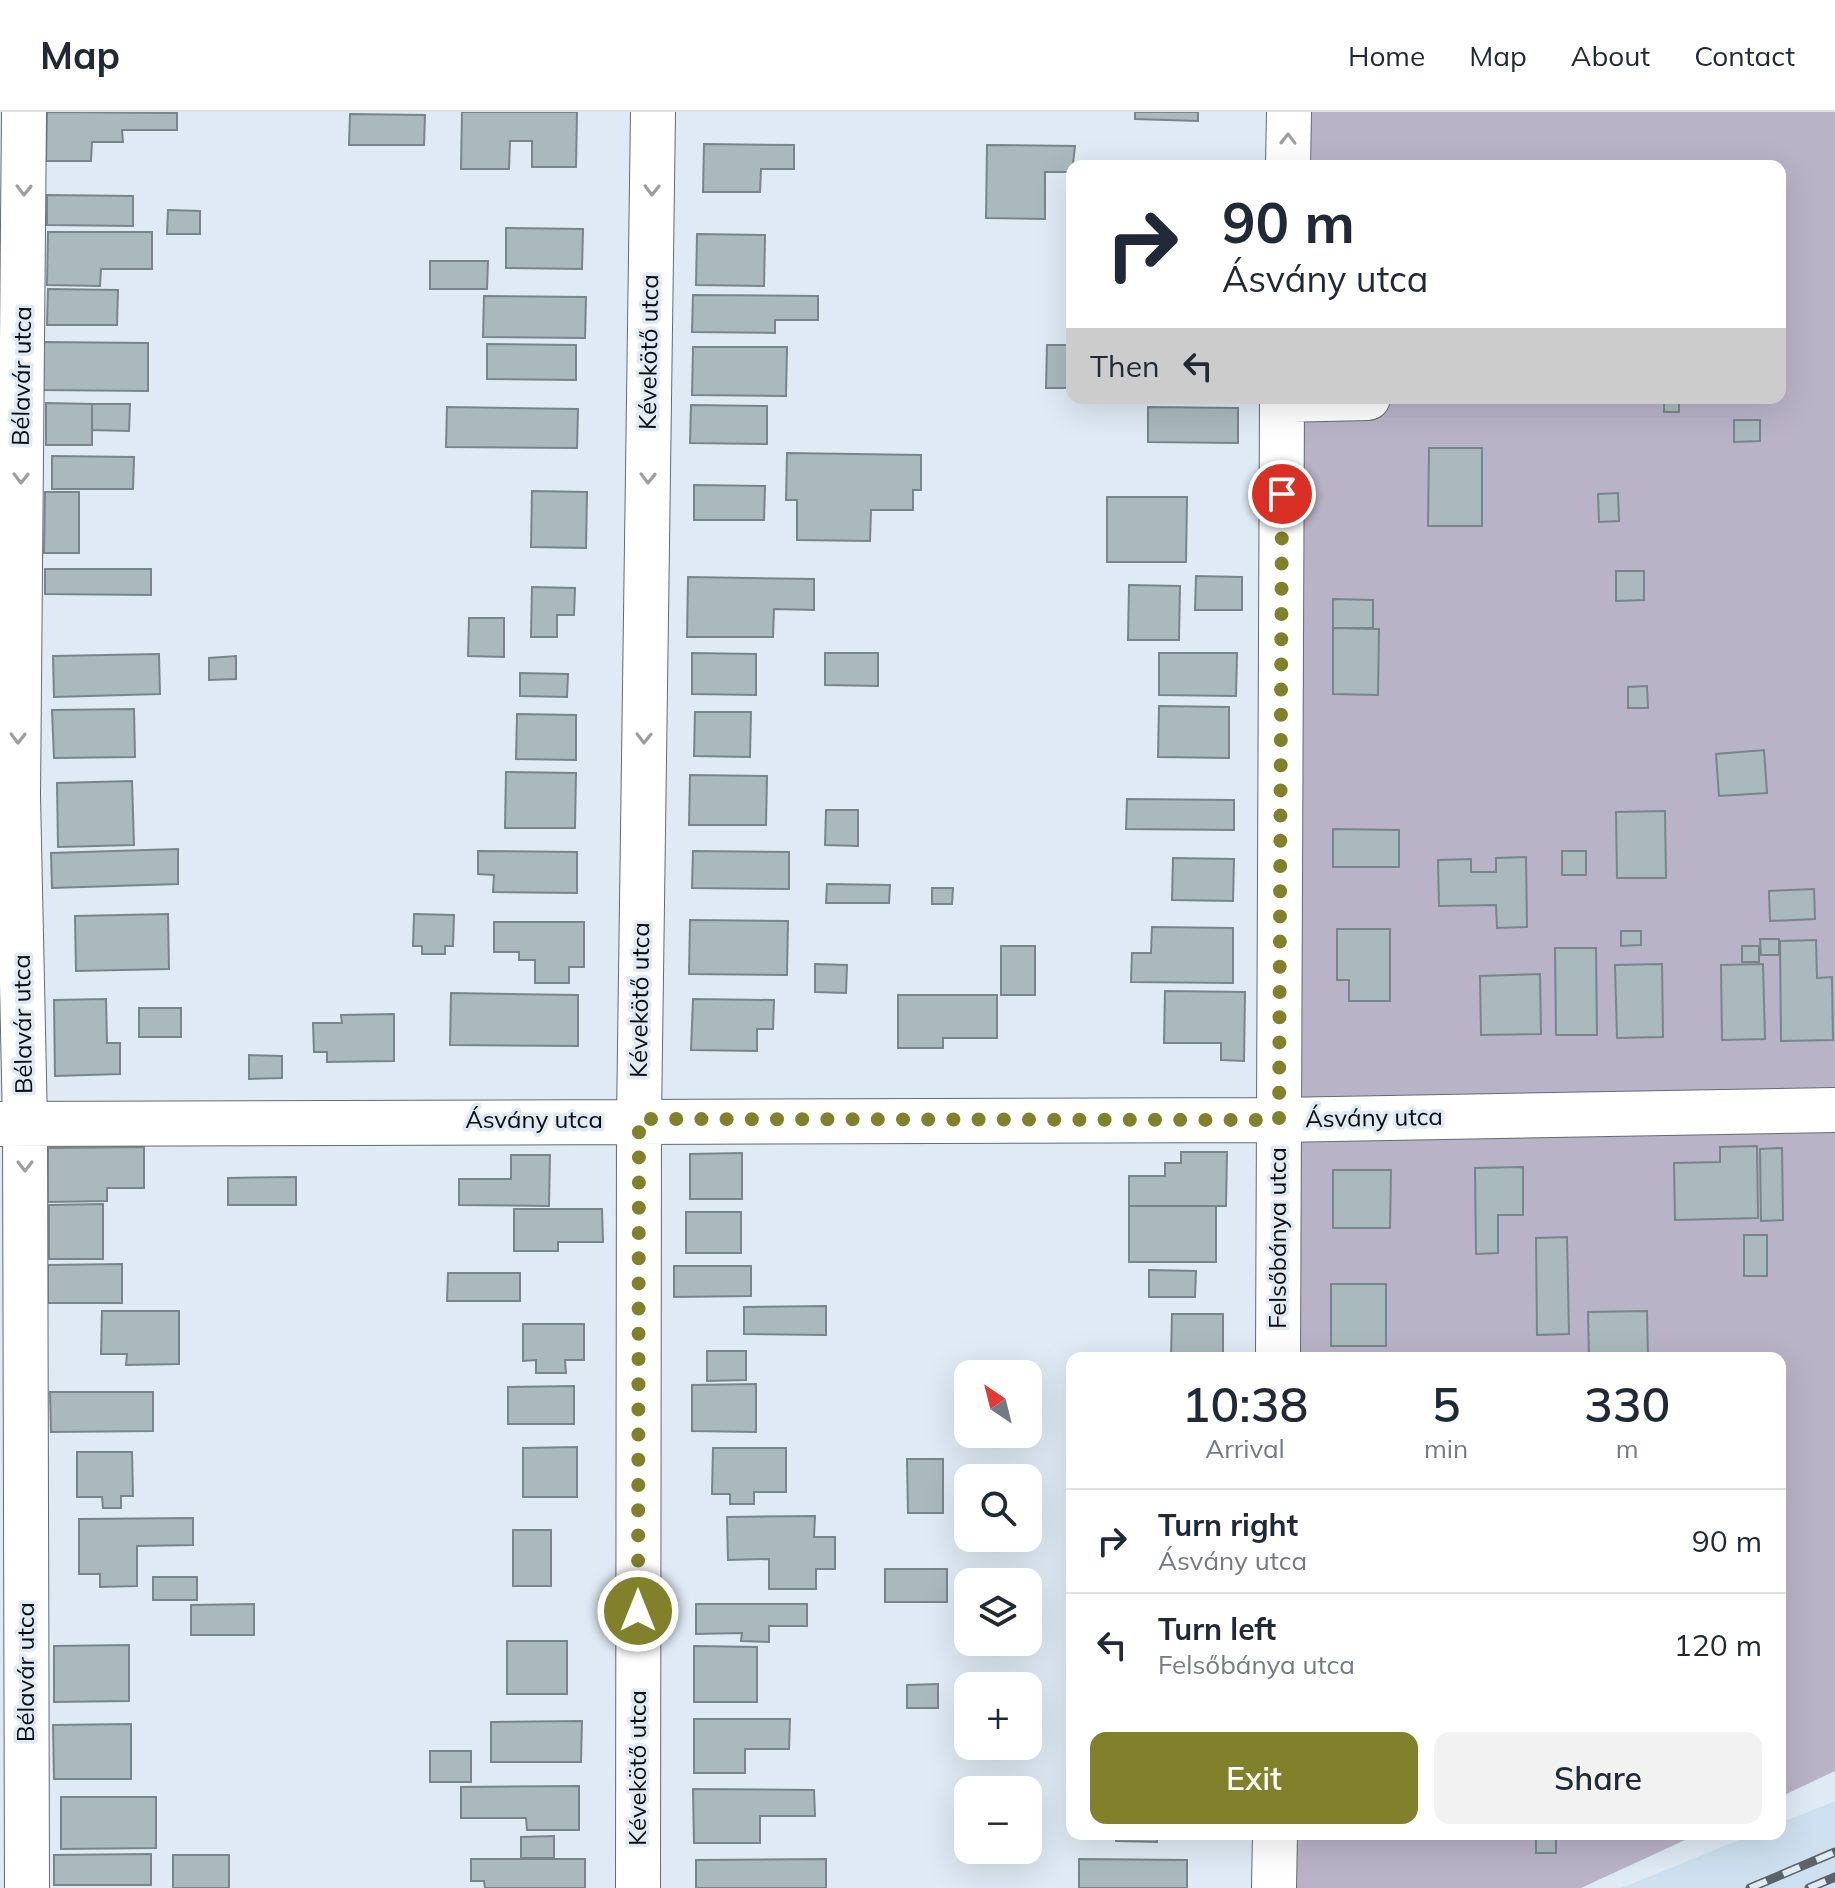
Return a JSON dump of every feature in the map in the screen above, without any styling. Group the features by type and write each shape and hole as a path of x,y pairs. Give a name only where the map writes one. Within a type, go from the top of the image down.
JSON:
{"street":[{"name":"Bélavár utca","path":"24,112 9,796 12,1124 27,1888"},
{"name":"Kévekötő utca","path":"638,1888 639,1119 653,112"},
{"path":"1288,160 1289,112"},
{"name":"Felsőbánya utca","path":"1278,1352 1282,404"},
{"name":"Ásvány utca","path":"12,1124 639,1119 1279,1120 1835,1110"},
{"path":"1274,1888 1275,1840"}],"shaded area":[{"path":"1289,112 1835,112 1835,1771 1786,1794 1786,1352 1278,1352 1282,404 1786,404 1786,160 1288,160"},
{"path":"1835,1801 1835,1888 1621,1888 1739,1840 1786,1840 1786,1821"},
{"path":"1275,1840 1685,1840 1581,1888 1274,1888"}],"building":[{"path":"47,112 177,113 177,130 122,130 123,142 92,142 91,161 46,161"},
{"path":"462,112 577,112 576,167 532,167 532,141 510,141 509,169 461,169"},
{"path":"1135,112 1198,112 1198,121 1135,119"},
{"path":"350,114 425,115 424,145 349,145"},
{"path":"704,144 794,145 794,169 761,169 760,192 703,192"},
{"path":"987,145 1075,146 1073,160 1066,160 1066,172 1045,172 1045,219 986,218"},
{"path":"47,195 133,196 133,226 47,225"},
{"path":"168,210 200,211 200,234 167,234"},
{"path":"506,228 583,229 582,269 506,268"},
{"path":"48,232 152,232 152,269 101,269 100,286 47,285"},
{"path":"697,234 765,235 764,286 696,285"},
{"path":"430,261 488,261 487,289 430,289"},
{"path":"48,289 118,290 117,325 47,325"},
{"path":"693,295 818,296 818,320 775,320 775,333 692,332"},
{"path":"484,296 586,297 585,338 483,337"},
{"path":"41,342 148,343 148,391 41,390"},
{"path":"487,344 576,345 576,380 487,379"},
{"path":"1047,345 1066,345 1066,388 1046,388"},
{"path":"693,347 787,347 786,396 692,395"},
{"path":"46,403 92,404 92,445 46,445"},
{"path":"92,404 130,404 129,431 92,430"},
{"path":"1664,404 1679,404 1679,412 1664,412"},
{"path":"691,405 767,406 767,444 690,443"},
{"path":"447,407 578,409 577,448 446,447"},
{"path":"1148,407 1238,408 1238,443 1148,442"},
{"path":"1734,420 1760,420 1760,441 1734,442"},
{"path":"1429,448 1482,448 1482,526 1428,526"},
{"path":"787,453 921,455 921,490 913,490 913,510 871,510 870,541 797,540 797,500 786,500"},
{"path":"52,456 134,457 133,489 52,489"},
{"path":"694,485 765,486 764,520 694,520"},
{"path":"532,491 587,492 586,548 531,547"},
{"path":"45,492 79,492 79,553 44,553"},
{"path":"1618,493 1619,521 1599,522 1598,494"},
{"path":"1107,497 1187,497 1186,562 1107,562"},
{"path":"45,569 151,569 151,595 45,594"},
{"path":"1616,571 1644,571 1644,600 1616,601"},
{"path":"1196,576 1242,577 1242,610 1195,610"},
{"path":"688,577 814,579 814,610 774,609 773,637 687,637"},
{"path":"1129,585 1180,586 1179,640 1128,640"},
{"path":"532,587 575,588 574,615 557,615 557,637 531,637"},
{"path":"1333,599 1373,600 1373,628 1333,628"},
{"path":"469,618 504,618 504,657 468,656"},
{"path":"1333,628 1379,629 1378,695 1333,694"},
{"path":"692,653 756,654 756,695 692,694"},
{"path":"825,653 878,653 878,686 825,685"},
{"path":"1159,653 1237,653 1236,696 1159,695"},
{"path":"159,654 160,694 54,697 53,656"},
{"path":"236,656 236,679 209,680 209,658"},
{"path":"520,673 568,674 567,697 520,696"},
{"path":"1647,686 1648,708 1628,708 1628,687"},
{"path":"1159,706 1229,707 1229,758 1158,757"},
{"path":"134,709 135,757 54,758 52,710"},
{"path":"695,712 751,712 750,757 694,756"},
{"path":"517,714 576,715 576,760 516,759"},
{"path":"1764,750 1767,793 1719,796 1716,754"},
{"path":"506,772 576,773 575,828 505,828"},
{"path":"690,775 767,776 766,825 689,825"},
{"path":"132,781 134,845 58,847 57,783"},
{"path":"1127,799 1234,800 1234,830 1126,829"},
{"path":"826,810 858,810 858,846 825,845"},
{"path":"1665,811 1666,878 1617,878 1616,812"},
{"path":"1333,829 1399,830 1399,867 1333,867"},
{"path":"178,849 178,884 52,888 51,853"},
{"path":"478,851 577,852 577,893 493,892 494,875 478,874"},
{"path":"693,851 789,852 789,889 692,888"},
{"path":"1562,851 1586,851 1586,875 1562,875"},
{"path":"1526,857 1527,927 1497,928 1496,905 1439,906 1438,860 1471,859 1471,872 1496,872 1496,858"},
{"path":"1173,858 1234,859 1233,901 1172,900"},
{"path":"827,884 890,885 889,903 826,903"},
{"path":"932,888 953,888 952,904 932,904"},
{"path":"1814,889 1815,919 1770,921 1769,891"},
{"path":"168,914 169,969 76,971 75,916"},
{"path":"414,914 454,915 453,946 445,946 445,954 422,954 422,946 413,946"},
{"path":"690,920 788,921 787,975 689,974"},
{"path":"494,922 584,922 584,967 569,967 569,983 535,983 535,960 519,960 519,952 494,952"},
{"path":"1152,927 1233,928 1233,983 1131,982 1132,953 1151,953"},
{"path":"1337,929 1390,929 1390,1001 1349,1001 1349,980 1337,980"},
{"path":"1621,931 1641,931 1641,945 1621,946"},
{"path":"1760,939 1779,939 1779,955 1761,955"},
{"path":"1816,940 1817,978 1832,977 1833,1040 1781,1041 1780,941"},
{"path":"1001,946 1035,946 1035,995 1001,995"},
{"path":"1742,946 1759,946 1759,962 1742,962"},
{"path":"1555,948 1596,948 1597,1035 1556,1035"},
{"path":"815,964 847,965 846,993 815,992"},
{"path":"1662,964 1663,1037 1617,1038 1615,965"},
{"path":"1763,964 1765,1039 1722,1040 1721,965"},
{"path":"1540,974 1541,1034 1481,1035 1480,976"},
{"path":"1165,991 1245,992 1244,1061 1221,1060 1221,1043 1164,1043"},
{"path":"451,993 578,995 578,1046 450,1045"},
{"path":"898,995 997,995 997,1038 943,1038 943,1048 898,1048"},
{"path":"106,999 107,1043 120,1043 120,1074 55,1076 54,1000"},
{"path":"693,999 774,1000 773,1029 757,1029 757,1051 691,1050"},
{"path":"139,1008 181,1008 181,1037 139,1037"},
{"path":"394,1014 394,1061 327,1062 327,1052 314,1052 313,1023 342,1023 341,1015"},
{"path":"249,1055 282,1056 282,1078 249,1079"},
{"path":"1757,1146 1758,1218 1675,1220 1674,1163 1720,1162 1720,1147"},
{"path":"144,1147 144,1188 107,1188 107,1201 48,1202 48,1148"},
{"path":"1782,1148 1783,1220 1761,1221 1760,1149"},
{"path":"1181,1152 1227,1152 1226,1206 1129,1206 1129,1176 1165,1176 1165,1163 1181,1163"},
{"path":"742,1153 742,1199 690,1199 690,1154"},
{"path":"511,1155 550,1155 549,1206 459,1205 459,1179 511,1179"},
{"path":"1523,1167 1523,1215 1498,1215 1498,1253 1476,1254 1475,1168"},
{"path":"1333,1170 1391,1170 1390,1228 1333,1228"},
{"path":"296,1177 296,1205 228,1205 228,1178"},
{"path":"103,1204 103,1259 49,1259 49,1205"},
{"path":"1129,1206 1216,1206 1216,1262 1129,1262"},
{"path":"514,1209 602,1209 603,1242 558,1242 558,1251 514,1251"},
{"path":"686,1212 741,1212 741,1253 686,1253"},
{"path":"1744,1235 1767,1235 1767,1276 1744,1276"},
{"path":"1567,1237 1569,1334 1537,1335 1536,1238"},
{"path":"122,1264 122,1303 48,1303 48,1265"},
{"path":"674,1266 751,1266 751,1296 674,1297"},
{"path":"1149,1270 1196,1271 1195,1297 1149,1297"},
{"path":"448,1273 520,1273 520,1301 447,1301"},
{"path":"1331,1284 1386,1284 1386,1346 1331,1346"},
{"path":"826,1306 826,1335 744,1334 744,1307"},
{"path":"102,1311 179,1311 179,1364 126,1365 127,1354 101,1354"},
{"path":"1647,1311 1648,1352 1589,1352 1588,1312"},
{"path":"1172,1314 1223,1314 1223,1352 1171,1352"},
{"path":"523,1324 584,1324 584,1360 565,1360 566,1373 536,1373 536,1360 523,1361"},
{"path":"707,1351 746,1351 746,1380 707,1381"},
{"path":"756,1384 756,1432 692,1431 692,1385"},
{"path":"574,1386 574,1424 508,1424 508,1387"},
{"path":"50,1392 153,1392 153,1431 51,1432"},
{"path":"577,1447 577,1497 523,1497 523,1448"},
{"path":"713,1448 786,1448 786,1492 754,1492 754,1504 730,1504 730,1494 712,1494"},
{"path":"77,1452 132,1452 133,1496 121,1496 121,1508 103,1508 102,1497 77,1497"},
{"path":"907,1459 943,1459 943,1513 908,1513"},
{"path":"815,1516 814,1537 835,1537 835,1569 816,1569 816,1589 769,1589 769,1559 728,1560 727,1517"},
{"path":"193,1518 193,1545 137,1546 137,1586 100,1587 100,1574 79,1574 79,1519"},
{"path":"513,1530 551,1530 551,1586 513,1586"},
{"path":"885,1569 947,1569 947,1602 885,1602"},
{"path":"153,1577 197,1577 197,1600 153,1600"},
{"path":"254,1604 254,1635 191,1635 191,1605"},
{"path":"696,1604 807,1604 807,1626 769,1626 769,1642 741,1641 742,1633 696,1634"},
{"path":"507,1641 567,1641 567,1694 507,1694"},
{"path":"129,1645 129,1701 54,1702 54,1646"},
{"path":"694,1646 757,1647 757,1702 694,1702"},
{"path":"938,1684 938,1708 907,1708 907,1685"},
{"path":"694,1719 790,1719 789,1749 745,1749 745,1773 694,1773"},
{"path":"582,1721 581,1762 491,1762 491,1722"},
{"path":"131,1724 131,1779 54,1779 53,1725"},
{"path":"430,1751 471,1751 471,1782 430,1782"},
{"path":"579,1786 579,1830 527,1830 526,1818 461,1818 461,1787"},
{"path":"693,1789 814,1790 815,1816 760,1816 760,1843 694,1843"},
{"path":"61,1797 156,1797 156,1848 61,1849"},
{"path":"554,1836 554,1858 521,1858 521,1837"},
{"path":"1157,1840 1157,1842 1116,1841"},
{"path":"1536,1840 1556,1840 1556,1853 1536,1853"},
{"path":"151,1854 151,1885 54,1885 54,1855"},
{"path":"173,1855 229,1855 229,1888 173,1888"},
{"path":"471,1859 585,1859 585,1888 485,1888 484,1881 471,1881"},
{"path":"826,1859 826,1888 696,1888 696,1860"},
{"path":"1079,1859 1187,1860 1187,1888 1079,1888"}],"railway":[{"path":"1750,1888 1835,1852"},
{"path":"1809,1888 1835,1877"}],"route":[{"path":"638,1611 639,1119 1279,1120 1282,494"}]}
